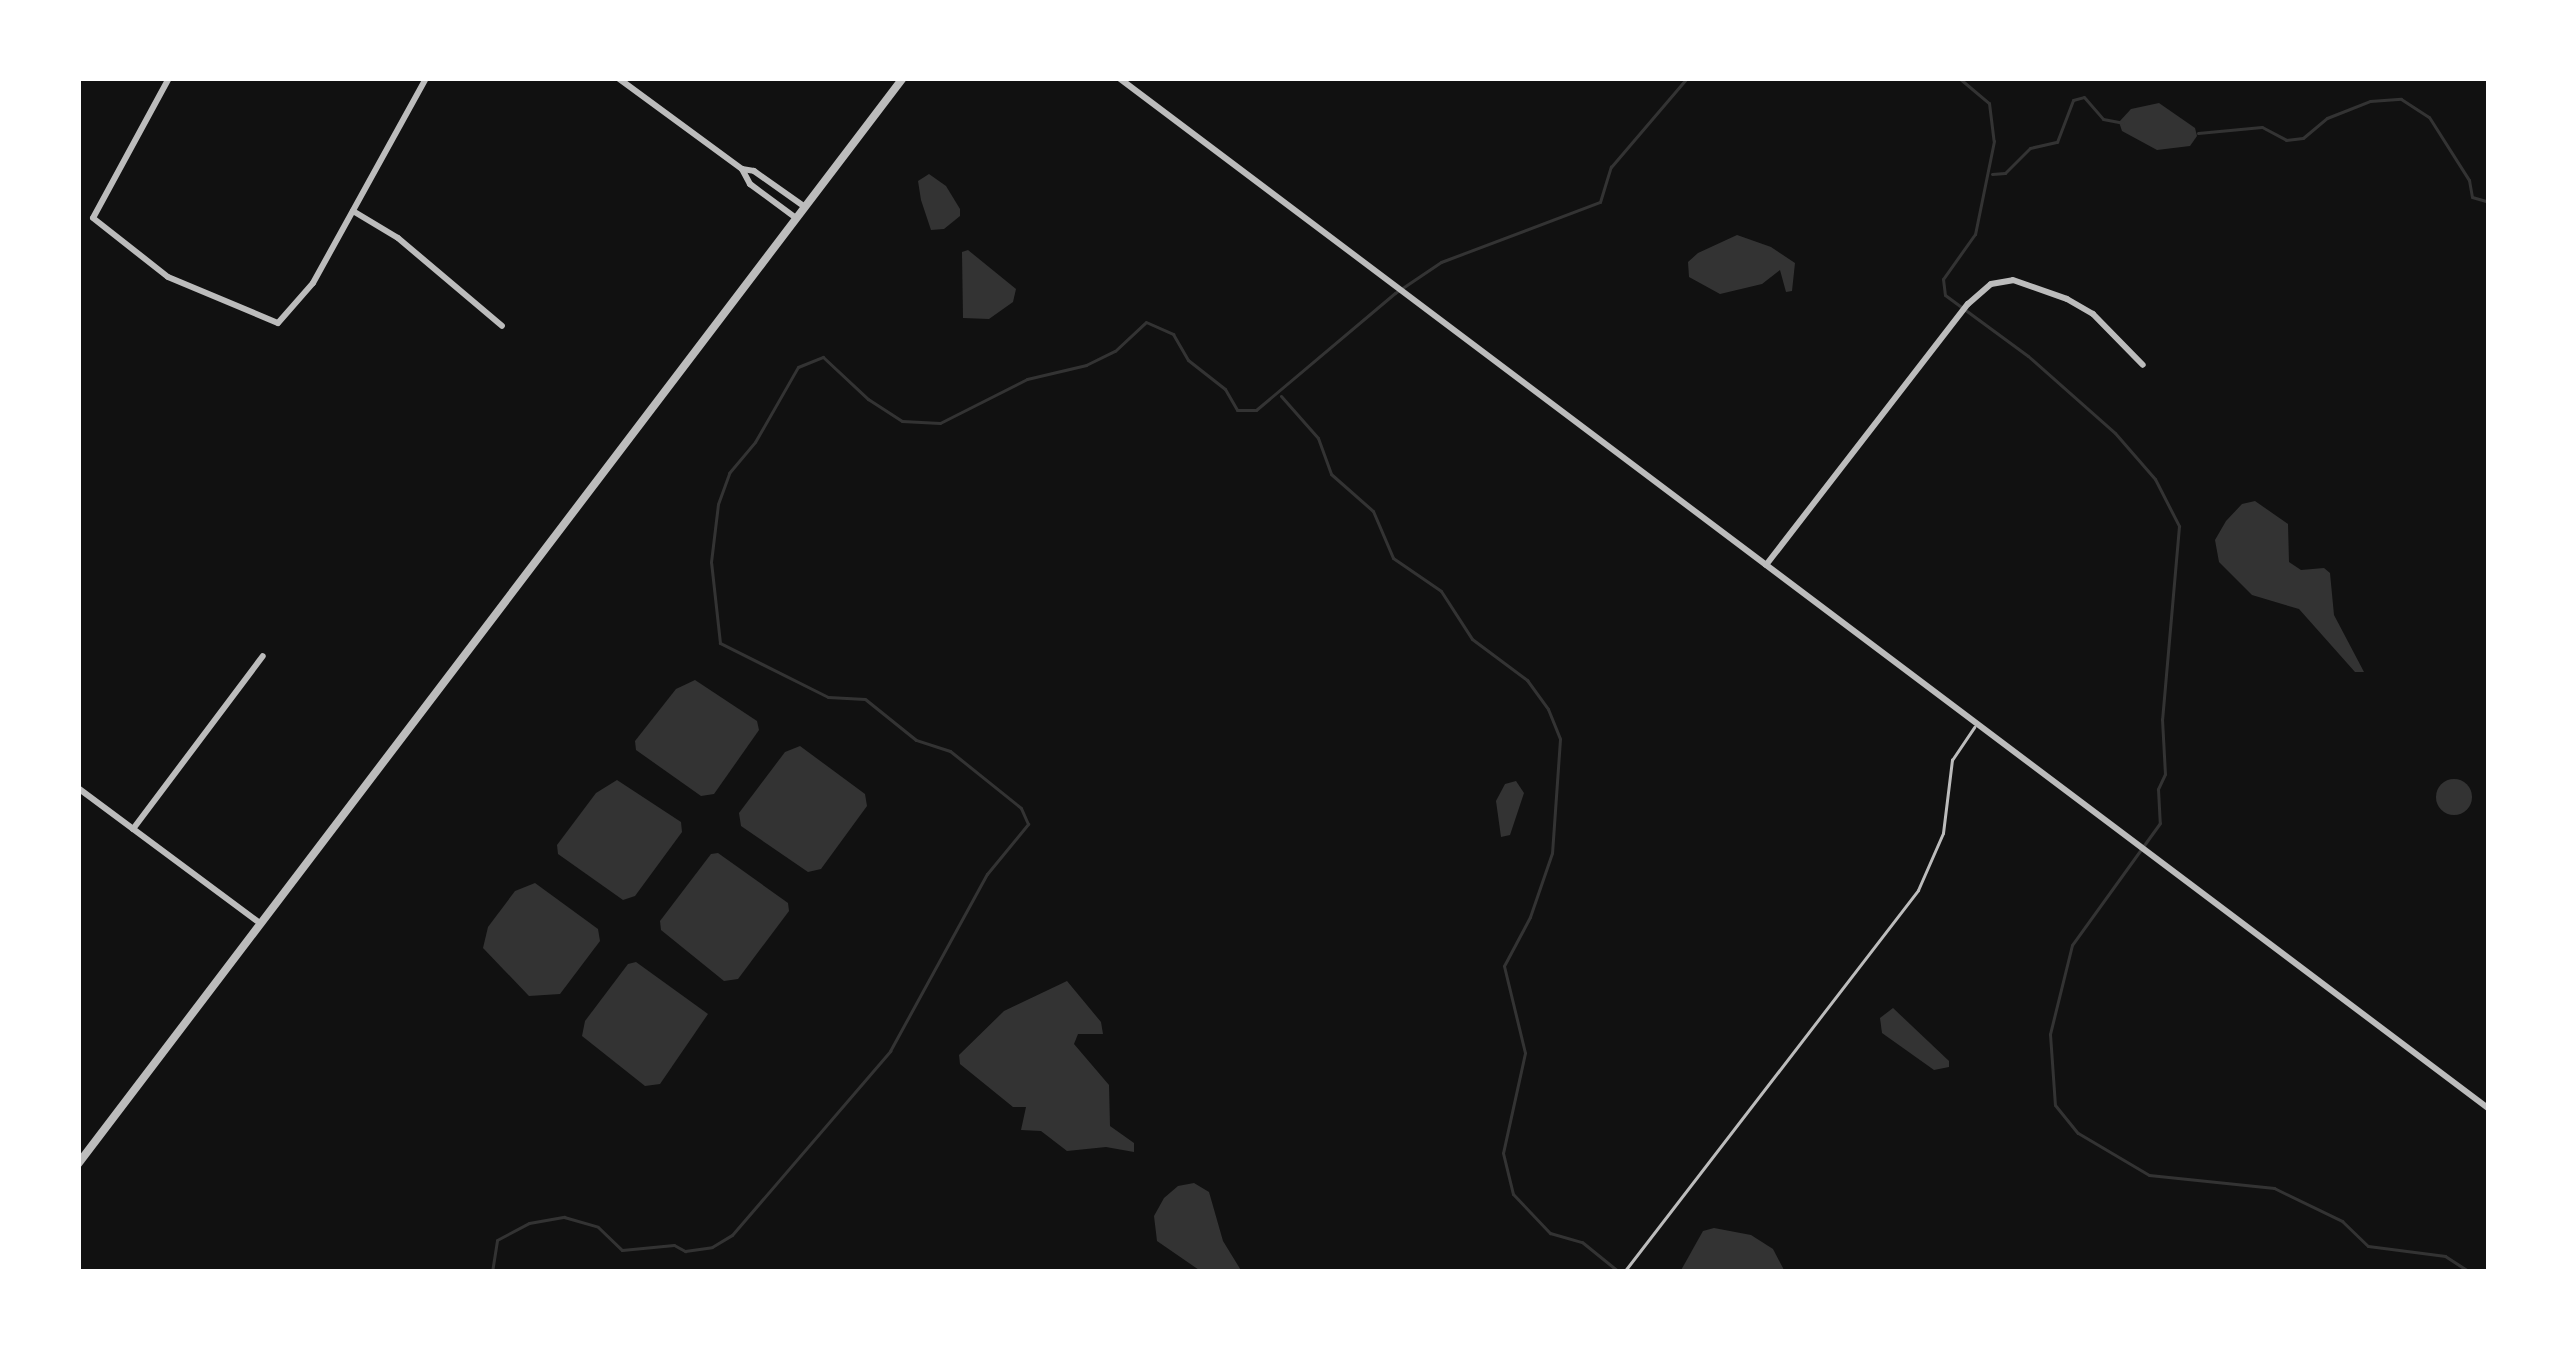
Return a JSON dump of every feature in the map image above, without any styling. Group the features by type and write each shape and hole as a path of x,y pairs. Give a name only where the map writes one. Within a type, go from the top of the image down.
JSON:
{"street":[{"path":"169,78 92,218 168,278 278,323 303,298 426,78"},
{"path":"618,78 742,169 750,184 796,219"},
{"path":"78,1164 903,78"},
{"path":"1119,78 2489,1108"},
{"path":"742,169 754,171 805,207"},
{"path":"353,211 398,238 502,326"},
{"path":"1766,565 1968,304 1991,284 2013,280 2067,298 2093,314 2143,365"},
{"path":"133,829 263,656"},
{"path":"78,788 260,924"}],"lane":[{"path":"1624,1272 1918,890 1943,833 1952,760 1977,723"}],"shaded area":[{"path":"2159,103 2195,128 2197,136 2190,146 2157,150 2122,131 2119,122 2131,109"},
{"path":"929,174 946,186 960,209 960,216 944,229 931,230 921,200 918,181"},
{"path":"1737,235 1771,247 1795,263 1792,291 1786,292 1780,270 1762,284 1720,294 1689,277 1688,262 1698,253"},
{"path":"968,250 1016,289 1013,302 989,319 963,318 962,252"},
{"path":"2255,501 2288,524 2289,562 2301,570 2324,568 2330,573 2334,615 2364,672 2355,672 2299,609 2252,595 2219,562 2215,540 2226,521 2242,504"},
{"path":"695,680 757,721 759,730 714,794 701,796 636,750 635,741 676,689"},
{"path":"800,746 865,794 867,806 821,869 808,872 741,826 739,813 785,752"},
{"path":"2454,779 2467,784 2472,797 2467,810 2454,815 2441,810 2436,797 2441,784"},
{"path":"617,780 681,822 682,832 635,896 623,900 558,854 557,845 596,793"},
{"path":"1516,781 1524,793 1510,835 1501,837 1496,801 1505,784"},
{"path":"718,853 788,903 789,911 738,979 724,981 661,930 660,921 711,854"},
{"path":"535,883 598,929 600,941 560,994 529,996 483,948 488,927 515,891"},
{"path":"636,962 708,1014 660,1084 645,1086 582,1036 585,1021 628,964"},
{"path":"1067,981 1101,1022 1103,1034 1078,1034 1074,1044 1109,1085 1110,1126 1134,1143 1134,1152 1106,1147 1067,1151 1041,1131 1021,1130 1026,1107 1013,1107 960,1064 959,1055 1004,1011"},
{"path":"1893,1008 1949,1061 1949,1067 1934,1070 1882,1033 1880,1018"},
{"path":"1194,1183 1209,1192 1223,1241 1242,1272 1202,1272 1157,1241 1154,1216 1164,1198 1178,1186"},
{"path":"1714,1228 1751,1235 1773,1249 1785,1272 1680,1272 1703,1231"}],"waterway":[{"path":"492,1272 497,1240 529,1223 564,1217 598,1227 622,1250 674,1245 685,1251 712,1247 732,1235 890,1051 987,874 1028,824 1021,808 950,751 916,740 865,699 828,697 720,643 711,562 718,504 729,473 755,442 798,367 823,357 868,399 902,421 940,423 1027,379 1086,365 1115,351 1146,322 1173,334 1188,360 1225,389 1237,410 1256,410 1395,293 1441,262 1600,202 1611,167 1687,78"},
{"path":"1959,78 1989,103 1994,141 1975,234 1943,279 1945,295 2028,356 2115,433 2155,479 2179,526 2162,719 2165,774 2158,789 2160,823 2072,945 2050,1034 2055,1105 2078,1133 2149,1175 2274,1188 2342,1221 2368,1246 2445,1256 2470,1272"},
{"path":"1992,174 2005,173 2030,148 2057,142 2073,100 2084,97 2103,119 2123,123"},
{"path":"2198,133 2262,127 2286,140 2303,138 2327,118 2370,101 2401,99 2429,117 2469,180 2472,197 2489,202"},
{"path":"1281,396 1318,438 1331,474 1373,511 1393,558 1441,591 1472,639 1527,680 1548,709 1560,739 1552,853 1530,917 1504,966 1525,1053 1503,1153 1513,1194 1550,1233 1582,1242 1619,1272"}]}
